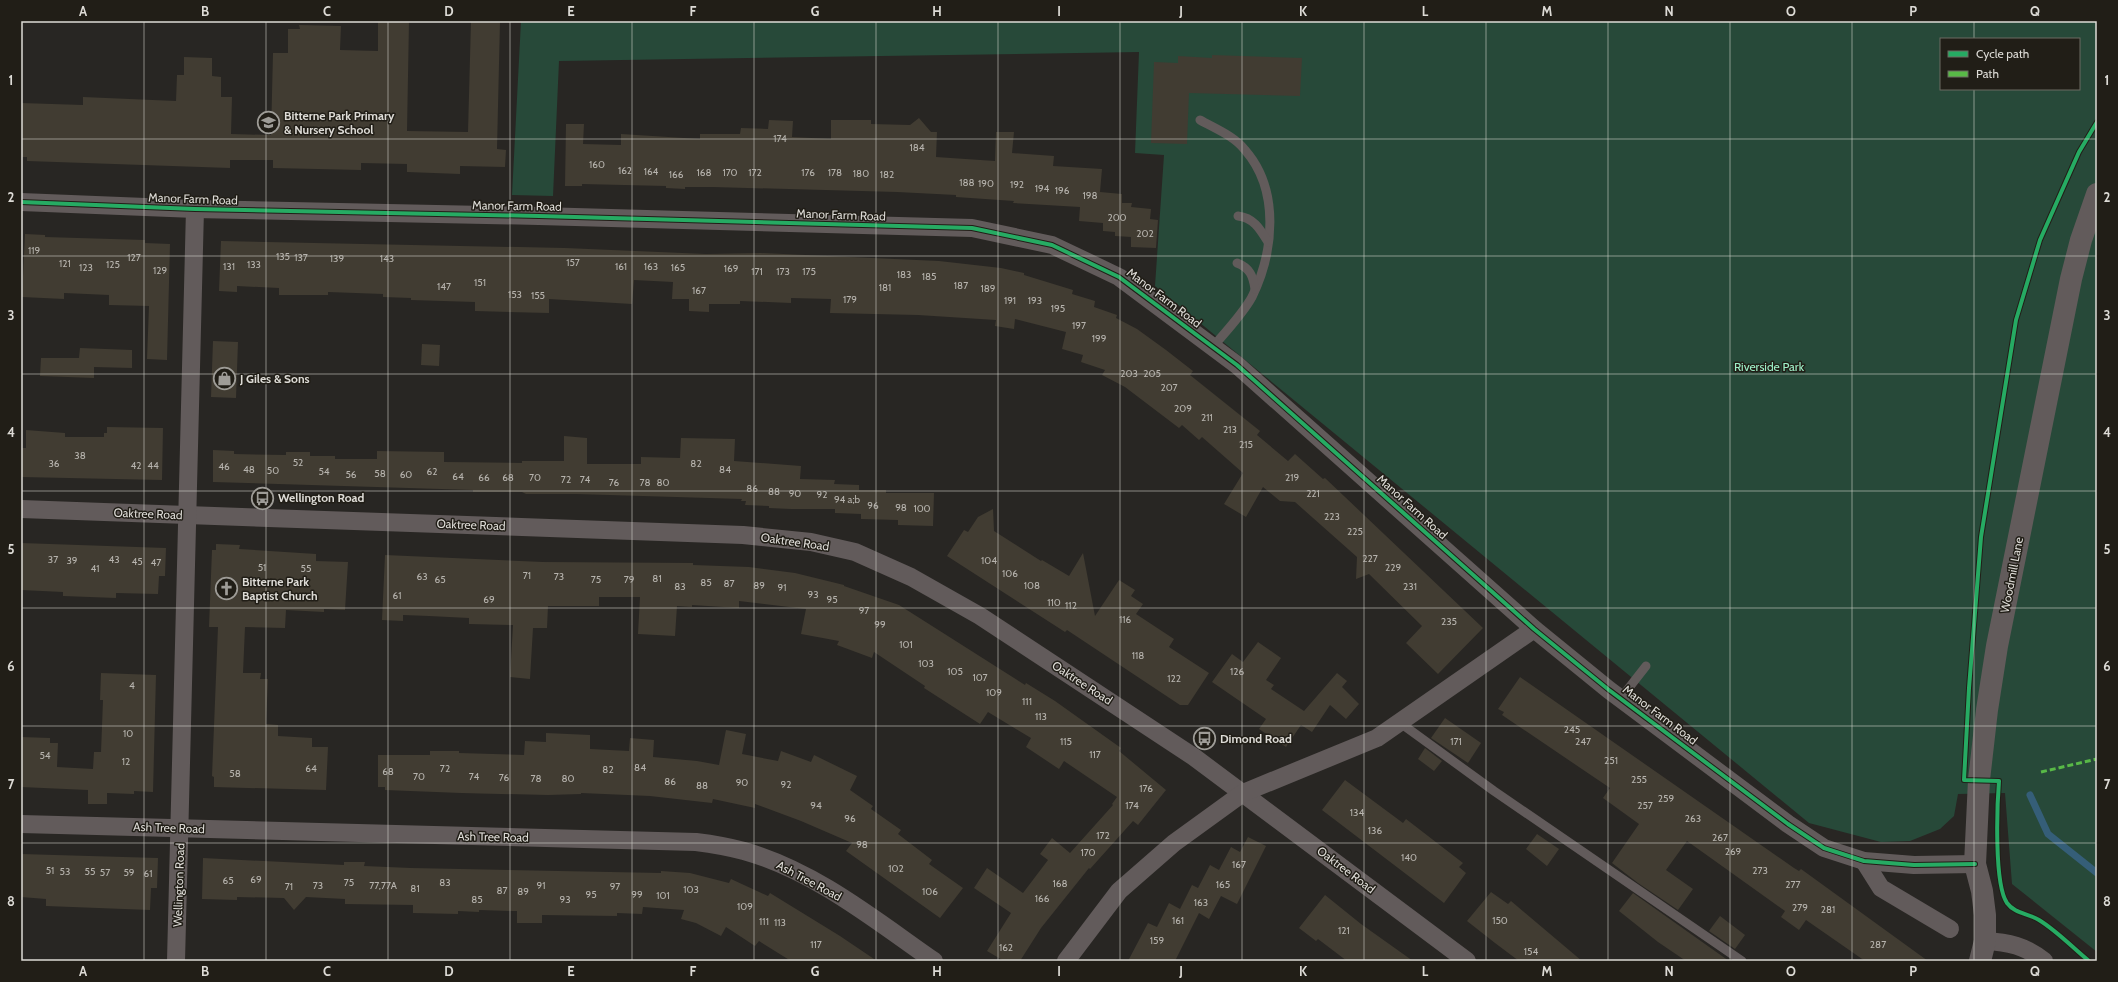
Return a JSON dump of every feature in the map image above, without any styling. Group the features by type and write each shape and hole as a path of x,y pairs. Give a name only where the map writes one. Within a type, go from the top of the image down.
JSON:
{"street":[{"name":"Woodmill Lane","path":"1982,951 1984,903 1975,864 1979,780 1987,710 1997,646 2071,278 2081,240 2097,194"},
{"name":"Manor Farm Road","path":"21,202 195,209 532,216 972,228 1052,245 1119,276 1238,365 1534,629 1620,698 1788,824 1824,848 1864,861 1914,865 1975,864"},
{"name":"Wellington Road","path":"176,961 181,829 195,209"},
{"name":"Oaktree Road","path":"21,509 743,535 811,542 855,552 911,577 980,616 1194,757 1467,961"},
{"path":"1066,961 1119,891 1174,843 1242,793 1377,738 1534,629"},
{"name":"Ash Tree Road","path":"21,824 696,842 744,851 776,863 808,878 825,887 934,961"},
{"path":"1864,861 1880,888 1950,929"},
{"path":"1982,951 2019,945 2044,961"}],"lane":[{"path":"1200,120 1233,138 1246,151 1260,174 1269,201 1271,226 1260,277 1255,290 1237,319 1213,347"},
{"path":"1238,216 1251,220 1258,225 1268,242"},
{"path":"1237,263 1249,270 1253,277 1255,290"},
{"path":"1620,698 1646,666"},
{"path":"1399,722 1494,791 1742,961"}],"green space":[{"name":"Riverside Park","path":"521,21 2097,21 2097,952 2012,884 2005,793 1958,794 1954,816 1940,829 1910,841 1881,842 1809,823 1155,286 1164,155 1135,153 1139,52 559,61 553,196 512,195"}],"building":[{"path":"378,21 409,21 407,131 468,132 471,21 500,21 497,149 506,150 505,167 460,166 460,174 407,172 407,164 361,163 361,170 273,168 273,160 230,160 230,168 27,161 27,157 21,157 21,103 83,105 83,97 176,101 177,75 184,75 184,57 212,58 212,76 221,77 221,97 232,97 231,134 271,135 273,53 288,53 288,29 300,29 299,25 341,26 340,50 378,51"},
{"path":"1212,55 1302,58 1300,96 1189,93 1187,144 1151,143 1154,62 1178,63 1178,56 1212,58"},
{"path":"919,118 931,132 937,132 936,157 995,161 996,132 1014,132 1012,153 1054,156 1053,166 1102,169 1100,192 1122,194 1122,203 1132,203 1131,207 1151,209 1150,219 1158,220 1156,248 1131,247 1131,237 1115,236 1115,232 1103,231 1103,223 1079,221 1080,207 1013,203 1014,201 956,197 956,195 897,192 713,187 685,187 685,189 666,188 666,186 582,184 582,186 565,186 566,124 584,124 583,144 621,145 621,134 700,139 700,134 740,134 741,128 768,129 769,120 793,121 792,137 831,139 831,120 871,120 871,124 910,125"},
{"path":"25,234 45,235 45,237 145,240 145,243 170,244 167,360 147,359 149,306 109,305 109,295 64,293 64,299 22,297"},
{"path":"221,241 565,248 706,254 761,253 939,261 1001,268 1024,273 1024,275 1073,290 1072,294 1095,301 1094,307 1117,315 1116,318 1137,329 1166,350 1193,371 1190,375 1260,431 1257,435 1288,461 1295,454 1323,479 1325,478 1483,628 1438,674 1406,643 1422,626 1369,574 1356,579 1357,557 1295,502 1280,501 1263,487 1246,517 1224,504 1243,473 1202,437 1199,440 1182,425 1179,428 1125,387 1102,375 1105,370 1081,362 1083,355 1062,349 1066,332 1015,319 1014,329 995,326 996,320 918,315 830,313 831,299 791,298 791,303 740,301 740,304 709,304 709,312 689,311 689,299 672,299 673,282 634,280 632,304 549,299 549,313 475,311 475,302 411,300 411,298 383,297 383,294 328,292 328,295 279,295 279,288 237,286 237,292 219,291"},
{"name":"J Giles & Sons","path":"213,341 238,342 236,398 211,397"},
{"path":"422,344 440,345 439,366 421,365"},
{"path":"80,348 132,350 132,368 94,367 94,378 40,376 41,358 79,358"},
{"path":"107,427 163,428 162,480 21,477 21,448 26,448 26,430 65,433 65,437 104,437 104,433 107,433"},
{"path":"564,436 587,438 587,464 641,464 641,457 680,458 681,438 735,439 734,461 801,466 800,479 835,480 834,484 859,485 859,490 886,490 886,493 934,493 933,526 898,525 898,520 861,519 861,514 835,513 835,509 791,509 745,505 746,501 741,501 742,499 526,494 522,492 473,492 473,490 213,482 213,450 234,451 234,454 286,455 286,452 310,452 310,456 335,456 335,459 377,459 377,451 444,452 444,462 522,463 522,461 564,461"},
{"path":"993,509 994,531 1041,561 1042,560 1069,576 1083,553 1095,616 1119,580 1135,590 1131,596 1143,604 1136,614 1174,639 1169,647 1209,673 1188,705 1180,705 1067,630 1065,632 947,556 964,530 968,532 978,517"},
{"path":"21,543 166,548 165,576 159,576 158,594 116,593 116,598 63,596 63,592 21,590"},
{"path":"216,544 240,545 239,549 316,554 316,561 348,562 345,610 324,609 324,612 286,610 285,628 245,627 243,673 261,673 260,679 268,679 266,724 278,725 278,736 312,738 312,747 328,747 326,790 214,787 214,777 212,776 218,627 209,627 212,550 216,550"},
{"path":"385,555 543,562 693,563 693,565 749,567 795,573 844,585 899,605 1025,685 1026,683 1055,701 1121,748 1119,751 1166,790 1138,825 1133,821 1090,869 1089,868 1041,928 1020,961 1004,961 987,951 1011,913 974,888 987,868 1023,893 1048,860 1040,854 1052,838 1070,853 1113,805 1112,804 1117,797 1064,761 1059,769 1026,747 1031,738 988,712 980,724 924,688 925,686 874,652 872,658 837,645 839,641 801,634 806,609 739,601 739,608 692,605 692,607 677,606 675,636 638,634 640,597 599,597 599,606 548,606 547,628 533,628 530,679 510,677 513,625 469,624 469,618 403,615 403,621 382,620"},
{"path":"1258,642 1281,658 1266,680 1274,685 1271,689 1304,711 1337,673 1347,681 1342,687 1359,704 1346,719 1330,705 1312,732 1301,725 1286,747 1259,729 1266,719 1212,682 1232,654 1243,662"},
{"path":"101,673 156,675 153,792 134,791 134,794 107,793 107,804 88,804 88,790 21,787 21,737 50,738 50,743 58,743 57,767 93,769 94,752 101,752 103,700 100,700"},
{"path":"1520,677 1794,868 1799,871 1801,869 1928,961 1865,961 1806,920 1799,930 1781,917 1785,911 1687,841 1666,870 1693,889 1678,910 1638,883 1612,863 1639,824 1603,798 1610,788 1502,715 1504,712 1498,709"},
{"path":"1445,718 1481,743 1468,763 1431,738"},
{"path":"726,730 746,734 742,754 778,761 781,751 811,762 814,755 857,776 850,790 873,806 871,809 901,830 898,834 932,860 929,864 963,888 940,918 846,851 852,843 801,821 755,804 755,808 713,799 712,803 650,796 581,793 548,795 461,793 385,790 385,787 378,787 378,755 430,755 430,751 459,751 459,753 524,755 525,741 546,742 546,733 590,735 590,749 629,751 630,738 654,740 653,757 697,761 719,765"},
{"path":"1425,748 1442,761 1434,771 1418,759"},
{"path":"1345,780 1403,823 1406,819 1463,863 1459,867 1466,873 1444,903 1322,810"},
{"path":"1537,834 1559,849 1547,866 1526,849"},
{"path":"1248,837 1266,846 1237,904 1221,896 1209,919 1199,913 1175,961 1128,961 1148,923 1157,927 1169,903 1180,909 1192,885 1198,888 1210,865 1219,870 1231,847 1240,852"},
{"path":"21,854 158,858 157,888 151,888 150,910 46,906 46,899 21,897"},
{"path":"203,858 344,865 344,862 365,862 364,866 411,868 661,873 661,871 690,873 729,883 731,879 768,896 770,893 840,936 877,961 791,961 759,941 755,946 726,927 721,936 696,923 681,919 684,910 643,907 642,914 617,913 617,916 542,915 542,923 517,923 517,911 458,911 458,914 413,913 413,905 345,904 345,899 306,897 294,910 284,898 237,897 237,900 202,899"},
{"path":"1491,892 1508,904 1511,901 1582,961 1519,961 1495,943 1467,921"},
{"path":"1633,893 1729,961 1686,961 1658,942 1619,911"},
{"path":"1325,895 1361,924 1413,961 1347,961 1318,939 1316,941 1299,928"},
{"path":"1720,916 1745,935 1735,949 1709,931"}],"waterway":[{"path":"2030,795 2048,834 2097,873"}],"marked path":[{"path":"2041,772 2097,759"}],"cycle path":[{"path":"2089,961 2046,924 2010,907 2007,903 2003,893 1998,863 1997,826 1999,781 1964,780 1969,688 1981,537 2016,320 2040,240 2079,152 2097,122"},
{"path":"21,202 195,209 539,216 972,228 1052,245 1119,277 1237,365 1534,629 1609,690 1788,824 1824,848 1864,861 1914,865 1975,864"}],"place":[{"name":"Bitterne Park Primary & Nursery School","path":"269,123"},
{"name":"J Giles & Sons","path":"224,379"},
{"name":"Wellington Road","path":"262,498"},
{"name":"Bitterne Park Baptist Church","path":"227,589"},
{"name":"Dimond Road","path":"1204,739"}]}
